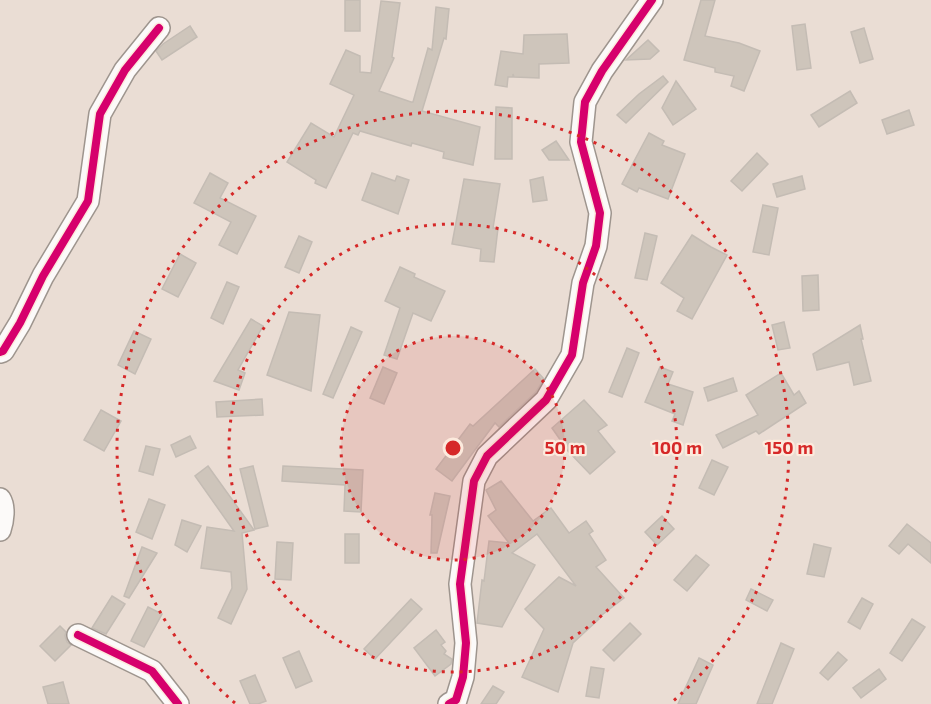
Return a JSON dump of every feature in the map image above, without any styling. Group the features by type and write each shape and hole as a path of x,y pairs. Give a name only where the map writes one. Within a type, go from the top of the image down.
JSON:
{"street":[{"path":"448,704 456,700 463,676 466,643 460,584 474,481 487,456 546,400 572,355 583,283 596,246 600,213 580,142 585,102 602,71 652,0"},
{"path":"0,352 3,351 20,323 44,276 88,201 100,114 125,70 159,28"},
{"path":"0,499 3,503 0,530"},
{"path":"78,635 152,671 178,704"}],"building":[{"path":"345,0 360,0 360,31 345,31"},
{"path":"701,0 715,0 705,36 739,43 760,51 744,91 731,86 734,76 715,72 715,68 684,60"},
{"path":"381,1 400,3 392,57 394,58 379,91 411,102 413,102 428,48 432,50 436,7 449,9 446,39 444,38 422,111 480,127 473,165 443,158 444,152 412,143 411,146 360,131 358,135 353,133 326,188 315,183 316,180 287,162 311,123 334,137 354,95 330,84 346,50 360,56 360,72 371,73"},
{"path":"805,24 811,68 797,70 792,26"},
{"path":"190,26 197,37 162,60 156,51"},
{"path":"864,28 873,59 860,63 851,32"},
{"path":"567,34 569,63 539,64 539,78 514,77 513,74 513,77 508,77 507,87 495,85 501,51 523,54 524,35"},
{"path":"648,40 659,51 650,59 626,60"},
{"path":"663,76 668,82 626,123 617,115 639,94"},
{"path":"676,81 696,109 673,125 662,108"},
{"path":"850,91 857,103 819,127 811,115"},
{"path":"496,107 512,108 512,159 495,159"},
{"path":"909,110 914,125 887,134 882,120"},
{"path":"649,133 664,141 662,145 685,154 668,199 639,188 637,192 622,184"},
{"path":"556,141 569,160 549,160 542,150"},
{"path":"757,153 768,164 742,191 731,181"},
{"path":"210,173 228,183 220,198 256,216 237,254 219,245 231,222 194,203"},
{"path":"372,173 395,181 397,176 409,180 398,214 362,200"},
{"path":"802,176 805,189 777,197 773,184"},
{"path":"543,177 547,200 533,202 530,180"},
{"path":"464,179 500,184 493,228 498,228 494,262 480,261 481,249 452,244"},
{"path":"763,205 778,208 769,255 753,252"},
{"path":"645,233 657,236 647,280 635,278"},
{"path":"692,235 727,255 692,319 677,311 684,298 661,283"},
{"path":"299,236 312,242 299,273 285,267"},
{"path":"180,254 196,263 178,297 162,289"},
{"path":"400,267 415,274 414,277 445,291 431,321 413,313 397,359 384,355 400,308 385,301"},
{"path":"818,275 819,310 803,311 802,276"},
{"path":"227,282 239,287 223,324 211,318"},
{"path":"289,312 320,315 311,391 267,375"},
{"path":"251,319 263,326 238,370 245,373 239,390 214,381"},
{"path":"784,322 790,348 778,350 772,325"},
{"path":"860,325 871,381 854,385 849,362 817,370 813,354"},
{"path":"351,327 362,332 333,398 323,394"},
{"path":"134,331 151,339 135,374 118,365"},
{"path":"627,348 639,353 622,397 609,392"},
{"path":"383,367 397,373 384,404 370,398"},
{"path":"660,367 673,372 668,384 693,392 683,425 672,421 675,414 645,402"},
{"path":"535,369 544,379 536,392 499,427 495,423 452,481 436,469 470,424 473,426"},
{"path":"781,373 794,395 799,391 806,403 759,434 756,431 723,448 716,435 758,415 746,395"},
{"path":"733,378 737,391 708,401 704,388"},
{"path":"262,399 263,415 217,417 216,402"},
{"path":"584,400 607,425 598,431 615,452 590,474 568,451 552,428"},
{"path":"101,410 121,421 104,451 84,440"},
{"path":"190,436 196,448 176,457 171,445"},
{"path":"146,446 160,449 153,475 139,471"},
{"path":"712,460 728,467 714,495 699,488"},
{"path":"208,466 254,530 242,533 247,589 231,624 218,618 232,588 231,572 201,568 207,527 234,531 195,476"},
{"path":"253,466 268,526 255,529 240,469"},
{"path":"283,466 363,470 361,512 344,511 345,485 282,481"},
{"path":"501,481 533,521 551,508 569,533 586,521 593,531 589,534 606,560 596,567 624,598 598,618 573,643 558,692 522,677 544,629 525,609 559,577 576,586 537,534 512,553 535,565 502,627 477,623 489,541 509,543 488,516 496,510 486,490"},
{"path":"435,493 450,496 437,553 431,553 432,515 430,515"},
{"path":"149,499 165,505 152,539 136,532"},
{"path":"662,516 674,529 657,545 645,532"},
{"path":"182,520 201,526 187,552 175,545"},
{"path":"907,524 931,543 931,563 908,544 899,554 889,546"},
{"path":"345,534 359,534 359,563 345,563"},
{"path":"277,542 293,543 291,580 275,579"},
{"path":"814,544 831,548 824,577 807,574"},
{"path":"142,547 157,553 129,598 124,596"},
{"path":"696,555 709,565 687,591 674,580"},
{"path":"751,589 773,600 767,611 746,600"},
{"path":"112,596 125,604 106,634 92,628"},
{"path":"862,598 873,604 860,629 848,622"},
{"path":"411,599 422,609 375,659 364,649"},
{"path":"148,607 162,614 144,647 131,641"},
{"path":"912,619 925,627 902,661 890,653"},
{"path":"630,623 641,634 614,661 603,650"},
{"path":"60,626 66,632 67,642 71,645 55,661 40,646"},
{"path":"436,630 445,642 441,645 446,651 444,654 452,659 451,664 435,676 414,648"},
{"path":"781,643 794,649 772,704 757,704"},
{"path":"299,651 312,681 296,688 283,658"},
{"path":"838,652 847,660 828,680 820,673"},
{"path":"699,658 713,665 696,704 678,704"},
{"path":"591,667 604,669 599,698 586,696"},
{"path":"879,669 886,679 861,698 853,688"},
{"path":"255,675 266,701 250,704 240,681"},
{"path":"63,682 69,704 48,704 43,687"},
{"path":"493,686 504,692 496,704 481,704"}],"cycle path":[{"path":"449,704 456,700 463,677 466,643 460,584 474,481 487,456 546,400 572,355 583,283 596,246 600,213 581,142 585,102 602,71 652,0"},
{"path":"0,352 3,351 20,323 43,276 88,201 100,114 125,70 159,28"},
{"path":"78,635 152,671 178,704"}]}
